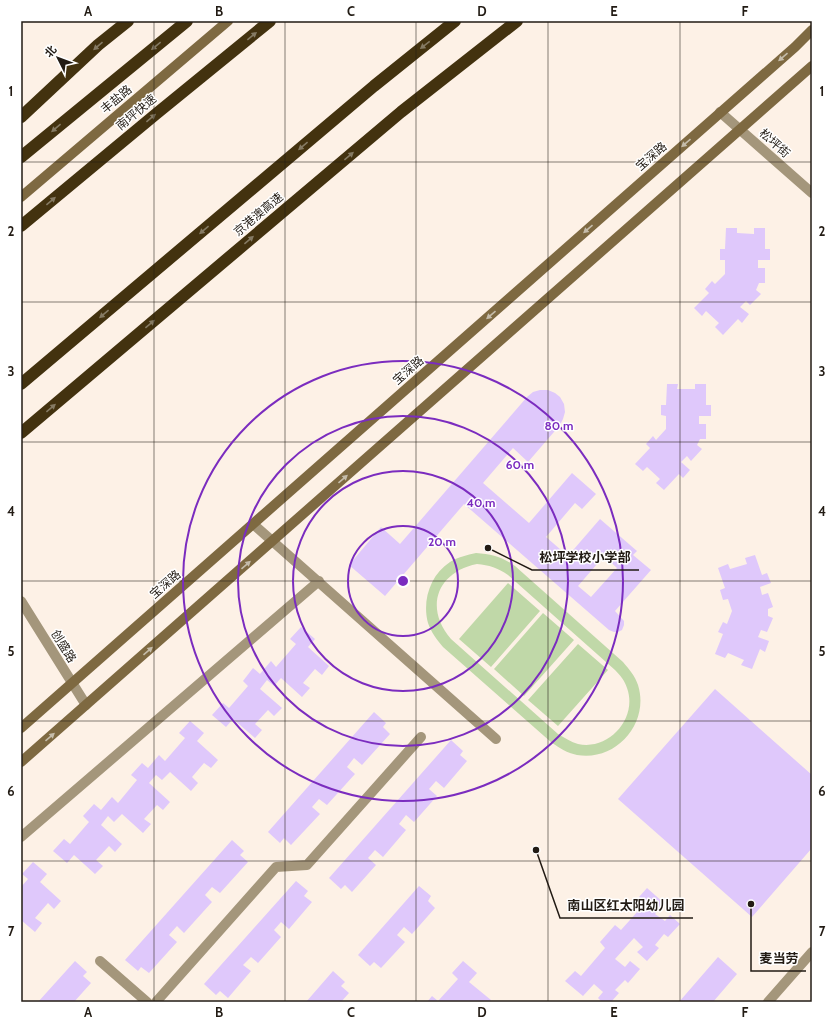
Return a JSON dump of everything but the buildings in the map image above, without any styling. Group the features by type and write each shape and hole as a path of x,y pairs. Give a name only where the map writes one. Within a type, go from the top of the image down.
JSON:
{"highway":[{"path":"21,117 98,45 128,21"},
{"path":"21,157 186,21"},
{"name":"南坪快速","path":"21,226 270,21"},
{"name":"京港澳高速","path":"21,384 374,86 456,21"},
{"name":"京港澳高速","path":"21,433 401,112 517,21"}],"street":[{"name":"丰盐路","path":"21,197 228,21"},
{"name":"宝深路","path":"21,728 254,524 812,30"},
{"path":"21,762 812,66"},
{"name":"松坪街","path":"720,112 812,193"},
{"path":"254,524 496,739"},
{"path":"21,837 319,581"},
{"name":"创盛路","path":"21,601 86,705"},
{"path":"156,1002 276,867 307,865 421,736"},
{"path":"768,1002 812,952"},
{"path":"100,961 147,1002"}],"green space":[{"path":"476,553 497,556 515,566 623,662 630,670 638,685 640,699 639,713 634,726 627,737 617,746 605,752 591,756 570,753 552,743 443,647 432,633 426,615 426,606 429,589 433,581 443,567 450,562 463,556","holes":["477,564 489,566 508,575 615,670 622,678 627,688 629,699 628,710 625,721 610,737 589,745 575,743 558,734 451,639 443,627 438,615 437,604 439,593 444,583 452,575 463,568"]},
{"path":"508,583 540,611 491,667 459,639"},
{"path":"543,613 574,640 524,696 494,669"},
{"path":"578,644 608,670 558,726 528,700"}],"place":[{"name":"松坪学校小学部","path":"488,548"},
{"name":"南山区红太阳幼儿园","path":"536,850"},
{"name":"麦当劳","path":"751,904"}]}
